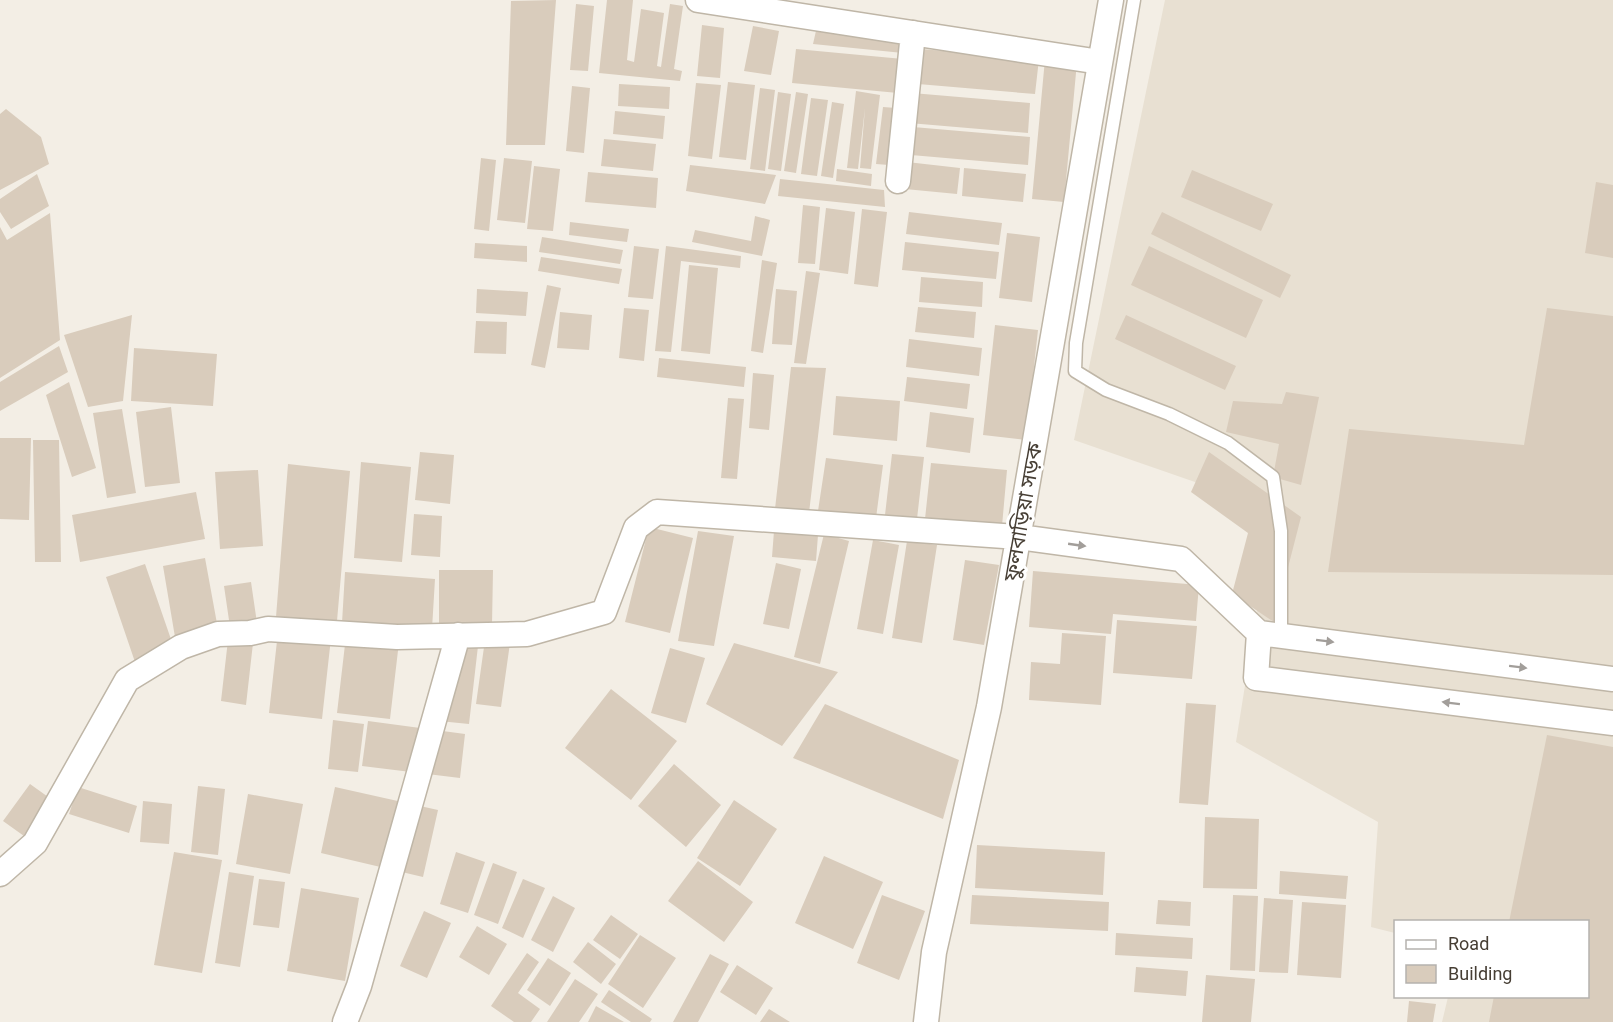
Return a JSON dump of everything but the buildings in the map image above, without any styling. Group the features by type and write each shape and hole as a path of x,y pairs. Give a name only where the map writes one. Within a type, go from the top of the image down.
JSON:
{"street":[{"path":"698,0 1100,62"},
{"name":"ফুলবাড়িয়া সড়ক","path":"926,1022 934,952 988,707 1111,0"},
{"path":"897,181 913,33"},
{"path":"0,874 36,843 127,680 182,647 218,634 250,633 268,629 397,637 527,634 604,612 636,528 657,512 1018,537 1181,559 1270,634 1613,679"},
{"path":"1270,634 1256,678 1613,723"},
{"path":"345,1022 359,986 458,635"}],"lane":[{"path":"1134,0 1076,343 1075,371 1106,390 1169,414 1228,443 1273,477 1281,531 1270,634"}],"shaded area":[{"path":"1165,0 1613,0 1613,1022 1442,1022 1448,998 1589,998 1589,920 1394,920 1394,933 1371,927 1378,822 1236,742 1273,509 1074,440"}]}
